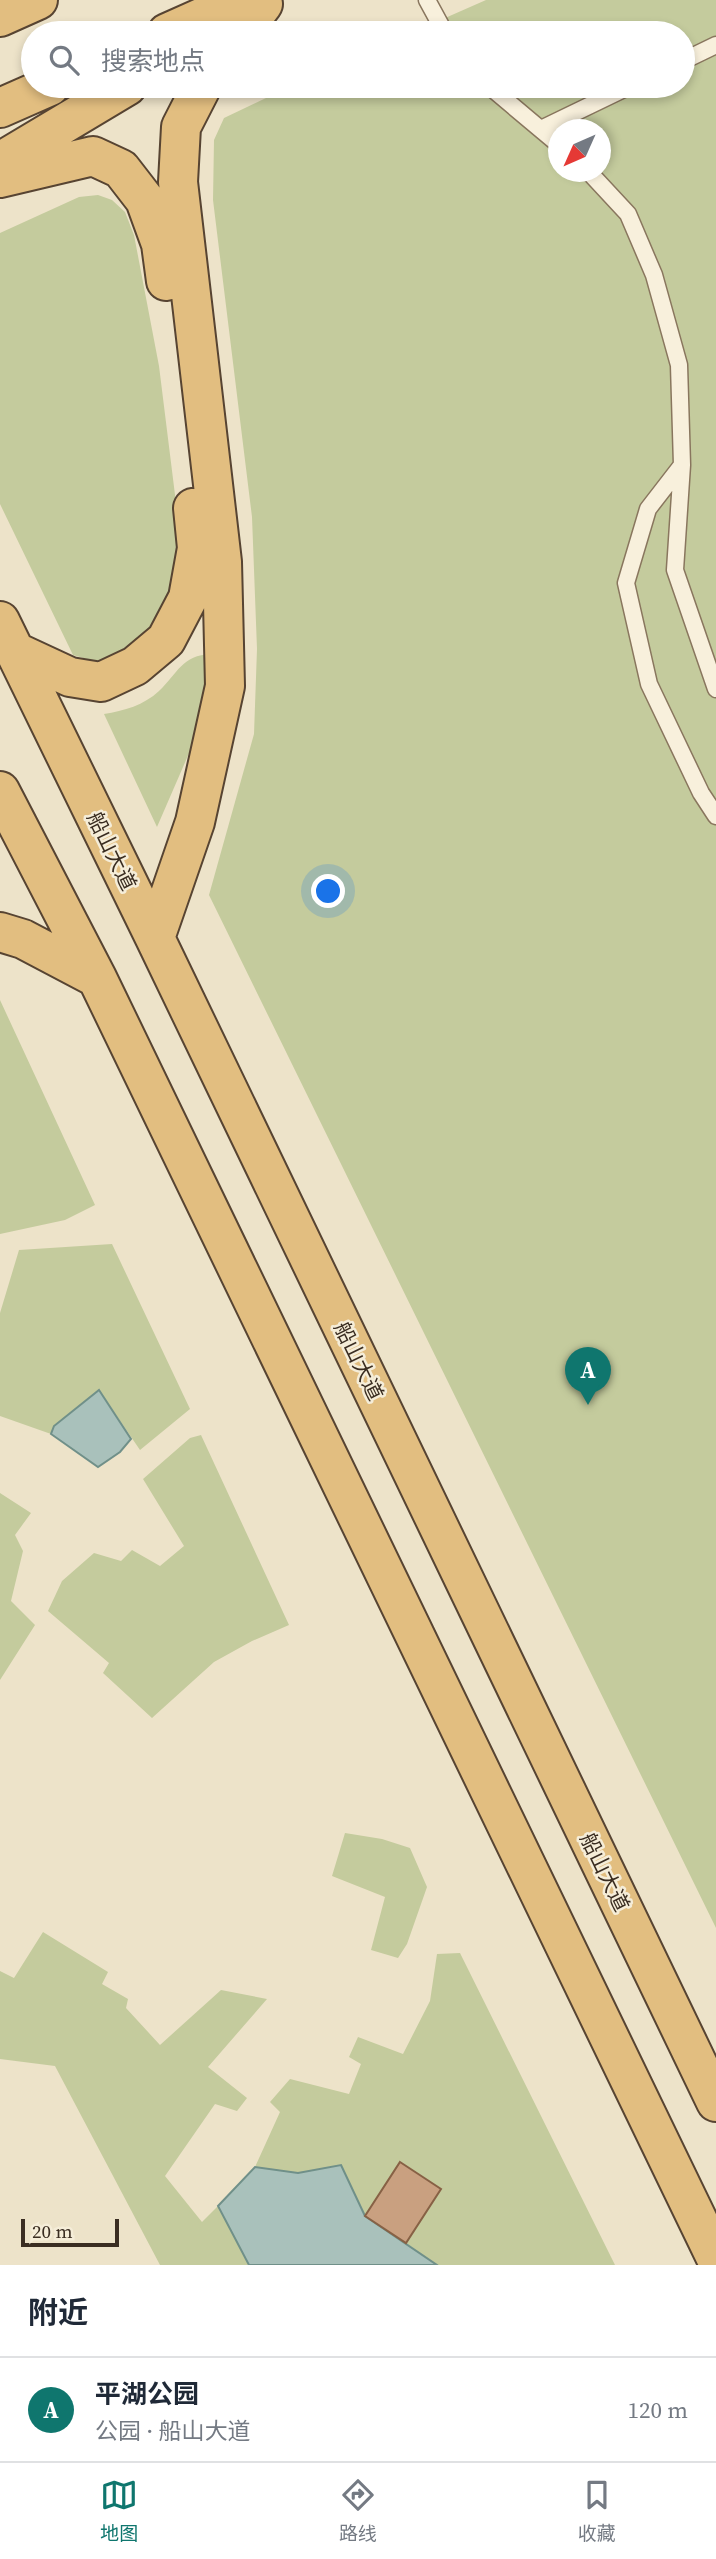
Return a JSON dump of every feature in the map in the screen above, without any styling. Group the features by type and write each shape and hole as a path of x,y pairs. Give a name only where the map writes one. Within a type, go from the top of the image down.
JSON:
{"highway":[{"path":"0,17 38,0"},
{"path":"210,21 254,9"},
{"path":"234,21 254,9"},
{"path":"0,108 23,98"},
{"path":"0,162 107,98"},
{"path":"155,938 195,822 225,686 222,562 178,182 181,127 196,98"},
{"path":"0,178 93,156 121,169 145,200 161,244 197,548 188,598 166,640 135,666 101,682 70,677 7,636"},
{"name":"船山大道","path":"7,636 714,2094"},
{"path":"0,790 97,978 716,2258"},
{"path":"0,932 23,939 97,978"}],"lane":[{"path":"427,0 439,21"},
{"path":"695,55 716,45"},
{"path":"504,98 548,135"},
{"path":"541,129 605,98"},
{"path":"598,182 628,214 654,275 679,365 682,465 675,570 716,689"},
{"path":"682,465 648,509 626,583 649,684 701,793 716,816"}],"green space":[{"path":"486,0 716,0 716,1928 209,895 254,734 257,649 252,517 213,200 214,140 224,118 266,98 695,98 695,21 438,21"},
{"path":"98,195 112,200 125,212 134,235 159,366 179,527 177,573 163,608 145,637 121,653 97,662 73,655 0,504 0,233 79,197"},
{"path":"211,654 205,705 193,744 157,827 104,714 140,704 159,691 187,661"},
{"path":"0,1000 95,1205 65,1220 0,1234"},
{"path":"112,1244 190,1409 140,1450 99,1390 54,1426 51,1434 0,1416 0,1313 19,1250"},
{"path":"201,1435 289,1625 214,1662 152,1718 103,1673 109,1663 48,1611 62,1581 94,1553 121,1561 132,1550 160,1566 184,1546 143,1479 190,1438"},
{"path":"0,1493 31,1513 15,1535 23,1551 11,1601 35,1625 0,1680"},
{"path":"345,1833 382,1839 410,1848 427,1887 407,1944 398,1958 371,1950 385,1897 332,1876"},
{"path":"43,1932 108,1972 102,1984 128,1999 126,2008 160,2045 221,1990 267,1999 208,2067 247,2098 237,2111 215,2104 165,2176 202,2222 218,2206 249,2265 160,2265 55,2066 0,2059 0,1971 14,1978"},
{"path":"460,1953 615,2265 437,2265 406,2243 441,2189 401,2163 365,2216 341,2165 298,2173 255,2167 280,2112 270,2102 290,2079 349,2094 361,2064 349,2057 358,2037 403,2054 430,2001 437,1954"}],"water":[{"path":"99,1390 131,1439 120,1452 98,1467 51,1434 54,1426"},
{"path":"341,2165 365,2216 437,2265 249,2265 218,2206 255,2167 298,2173"}],"building":[{"path":"400,2162 441,2189 406,2243 365,2216"}],"place":[{"name":"平湖公园","path":"588,1405"}]}
